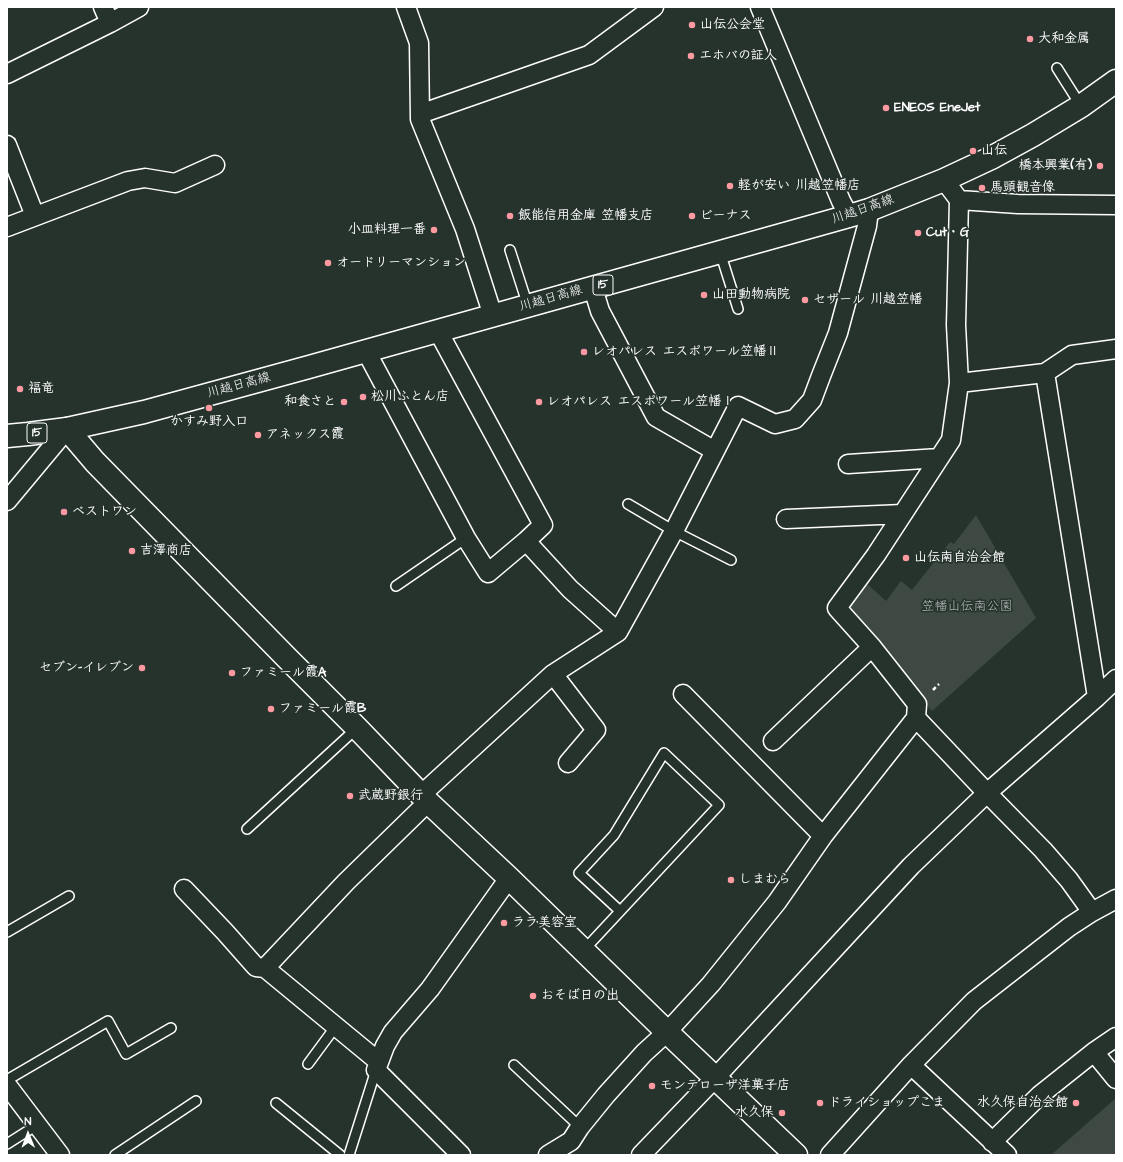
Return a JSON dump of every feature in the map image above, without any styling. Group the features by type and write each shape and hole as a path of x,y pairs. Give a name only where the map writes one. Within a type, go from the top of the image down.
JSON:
{"main road":[{"name":"川越日高線","path":"7,436 67,429 144,412 594,288 869,210 944,180 997,155 1034,135 1081,106 1116,81"},
{"path":"67,429 95,462 424,798 796,1155"}],"street":[{"path":"7,74 106,15 139,7"},
{"path":"420,114 589,55 654,7"},
{"path":"760,7 841,201 849,216"},
{"path":"412,9 419,44 420,119 465,229 493,316"},
{"path":"7,145 35,216"},
{"path":"7,227 128,181 145,178 175,183 215,165"},
{"path":"548,1155 571,1140 580,1126 606,1095 644,1053 667,1032 711,984 777,902 823,836 916,718 918,704 837,608 876,555 951,440 959,383 956,325 959,200 944,180"},
{"path":"959,200 1018,204 1116,205"},
{"path":"265,968 424,798 553,674 618,632 674,531 738,406 774,424 795,418 812,400 838,334 867,226 869,210"},
{"path":"594,288 600,311 656,417 715,451"},
{"path":"366,351 466,538 488,573 543,525 438,331"},
{"path":"959,383 1045,373 1072,355 1116,349"},
{"path":"641,1155 715,1078 911,866 987,793 1109,691 1045,373"},
{"path":"7,501 67,429"},
{"path":"848,464 939,458"},
{"path":"786,519 903,514"},
{"path":"526,541 570,589 618,632"},
{"path":"774,741 872,648"},
{"path":"553,674 596,730 568,763"},
{"path":"683,694 823,836"},
{"path":"916,718 1043,850 1069,880 1092,912"},
{"path":"377,1066 385,1046 393,1032 430,989 509,878"},
{"path":"184,889 256,967 265,968 336,1026 377,1066 462,1155"},
{"path":"830,1155 911,1065 974,1000 1068,927 1116,899"},
{"path":"992,1142 1040,1095 1094,1052 1116,1037"},
{"path":"1094,1052 1116,1079"},
{"path":"911,1065 1007,1155"},
{"path":"7,1085 60,1155"}],"lane":[{"path":"1057,68 1081,106"},
{"path":"510,250 528,306"},
{"path":"720,252 738,309"},
{"path":"628,504 674,531 731,560"},
{"path":"396,586 466,538"},
{"path":"247,828 357,728"},
{"path":"584,950 719,805 664,753 614,835 579,873 620,911"},
{"path":"7,932 69,896"},
{"path":"7,1080 108,1021 126,1054 171,1028"},
{"path":"308,1064 336,1026"},
{"path":"514,1065 580,1126"},
{"path":"349,1155 377,1066"},
{"path":"115,1155 196,1101"},
{"path":"276,1104 340,1155"},
{"path":"7,1144 37,1124"}],"green space":[{"name":"笠幡山伝南公園","path":"976,515 1036,618 932,711 843,608 864,581 886,601 901,581 912,590 950,542 954,544"},
{"path":"1116,1098 1116,1155 1051,1155"}],"place":[{"name":"山伝公会堂","path":"692,25"},
{"name":"大和金属","path":"1030,39"},
{"name":"エホバの証人","path":"691,56"},
{"name":"ENEOS EneJet","path":"886,108"},
{"name":"山伝","path":"973,151"},
{"name":"橋本興業(有)","path":"1100,166"},
{"name":"軽が安い 川越笠幡店","path":"730,186"},
{"name":"馬頭観音像","path":"982,188"},
{"name":"飯能信用金庫 笠幡支店","path":"510,216"},
{"name":"ビーナス","path":"692,216"},
{"name":"小皿料理一番","path":"434,230"},
{"name":"Cut・G","path":"918,233"},
{"name":"オードリーマンション","path":"328,263"},
{"name":"山田動物病院","path":"704,295"},
{"name":"セザール 川越笠幡","path":"805,300"},
{"name":"レオパレス エスポワール笠幡Ⅱ","path":"584,352"},
{"name":"福竜","path":"20,389"},
{"name":"松川ふとん店","path":"363,397"},
{"name":"和食さと","path":"344,402"},
{"name":"レオパレス エスポワール笠幡Ⅰ","path":"539,402"},
{"name":"かすみ野入口","path":"209,408"},
{"name":"アネックス霞","path":"258,435"},
{"name":"ベストワン","path":"64,512"},
{"name":"吉澤商店","path":"132,551"},
{"name":"山伝南自治会館","path":"906,558"},
{"name":"セブン-イレブン","path":"142,668"},
{"name":"ファミール霞A","path":"232,673"},
{"name":"ファミール霞B","path":"271,709"},
{"name":"武蔵野銀行","path":"350,796"},
{"name":"しまむら","path":"731,880"},
{"name":"ララ美容室","path":"504,923"},
{"name":"おそば日の出","path":"533,996"},
{"name":"モンテローザ洋菓子店","path":"652,1086"},
{"name":"ドライショップこま","path":"820,1103"},
{"name":"水久保自治会館","path":"1076,1103"},
{"name":"水久保","path":"782,1113"}]}
